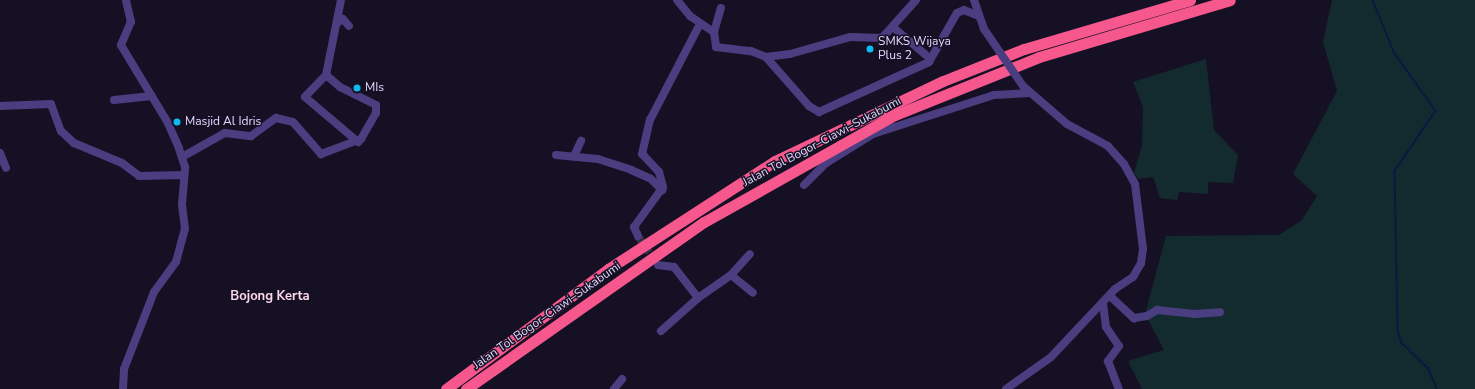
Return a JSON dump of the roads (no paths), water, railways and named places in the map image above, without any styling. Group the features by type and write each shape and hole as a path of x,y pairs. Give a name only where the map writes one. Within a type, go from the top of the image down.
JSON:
{"highway":[{"name":"Jalan Tol Bogor–Ciawi–Sukabumi","path":"446,389 608,269 775,161 942,81 1024,49 1190,0"},
{"name":"Jalan Tol Bogor–Ciawi–Sukabumi","path":"466,389 704,222 895,115 1039,57 1230,0"}],"street":[{"path":"123,389 126,365 154,292 176,262 183,240 184,175 182,157 171,128 121,45 131,23 126,0"},
{"path":"340,0 337,23 326,75 306,97 358,142"},
{"path":"677,0 700,24 714,32"},
{"path":"766,57 790,54 850,37 882,38 894,28 916,0"},
{"path":"974,0 984,29 1023,86 1067,124 1110,149 1134,179 1141,227 1141,263 1133,277 1110,296 1051,357 1006,389"},
{"path":"721,8 714,32 717,48 751,51 766,57 809,106 823,111 929,62 958,13 964,10 979,16"},
{"path":"337,23 343,19 349,26"},
{"path":"638,236 634,227 636,222 662,190 663,180 645,161 643,148 650,120 700,24"},
{"path":"894,28 926,55"},
{"path":"182,157 225,133 251,136 276,118 293,122 321,154 358,142 372,122 376,105 340,87 326,75"},
{"path":"804,185 826,163 873,134 994,95 1030,93"},
{"path":"114,100 152,96"},
{"path":"0,106 51,104 61,131 78,145 122,163 139,176 184,175"},
{"path":"574,156 582,141"},
{"path":"0,153 6,168"},
{"path":"556,155 574,156 630,170 651,179 662,190"},
{"path":"661,331 698,298 731,275 750,254"},
{"path":"658,265 674,267 698,298"},
{"path":"731,275 753,293"},
{"path":"1110,296 1134,318 1147,316 1157,310 1194,314 1220,312"},
{"path":"1103,303 1105,326 1119,346 1108,361 1119,389"},
{"path":"614,389 622,380"}],"waterway":[{"path":"1373,0 1394,52 1436,111 1395,171 1398,331 1402,343 1429,369 1437,389"}],"tunnel":[{"path":"638,236 655,261"}],"place":[{"name":"SMKS Wijaya Plus 2","path":"870,49"},
{"name":"MIs","path":"357,88"},
{"name":"Masjid Al Idris","path":"177,122"}],"district":[{"name":"Bojong Kerta","path":"270,296"}]}
